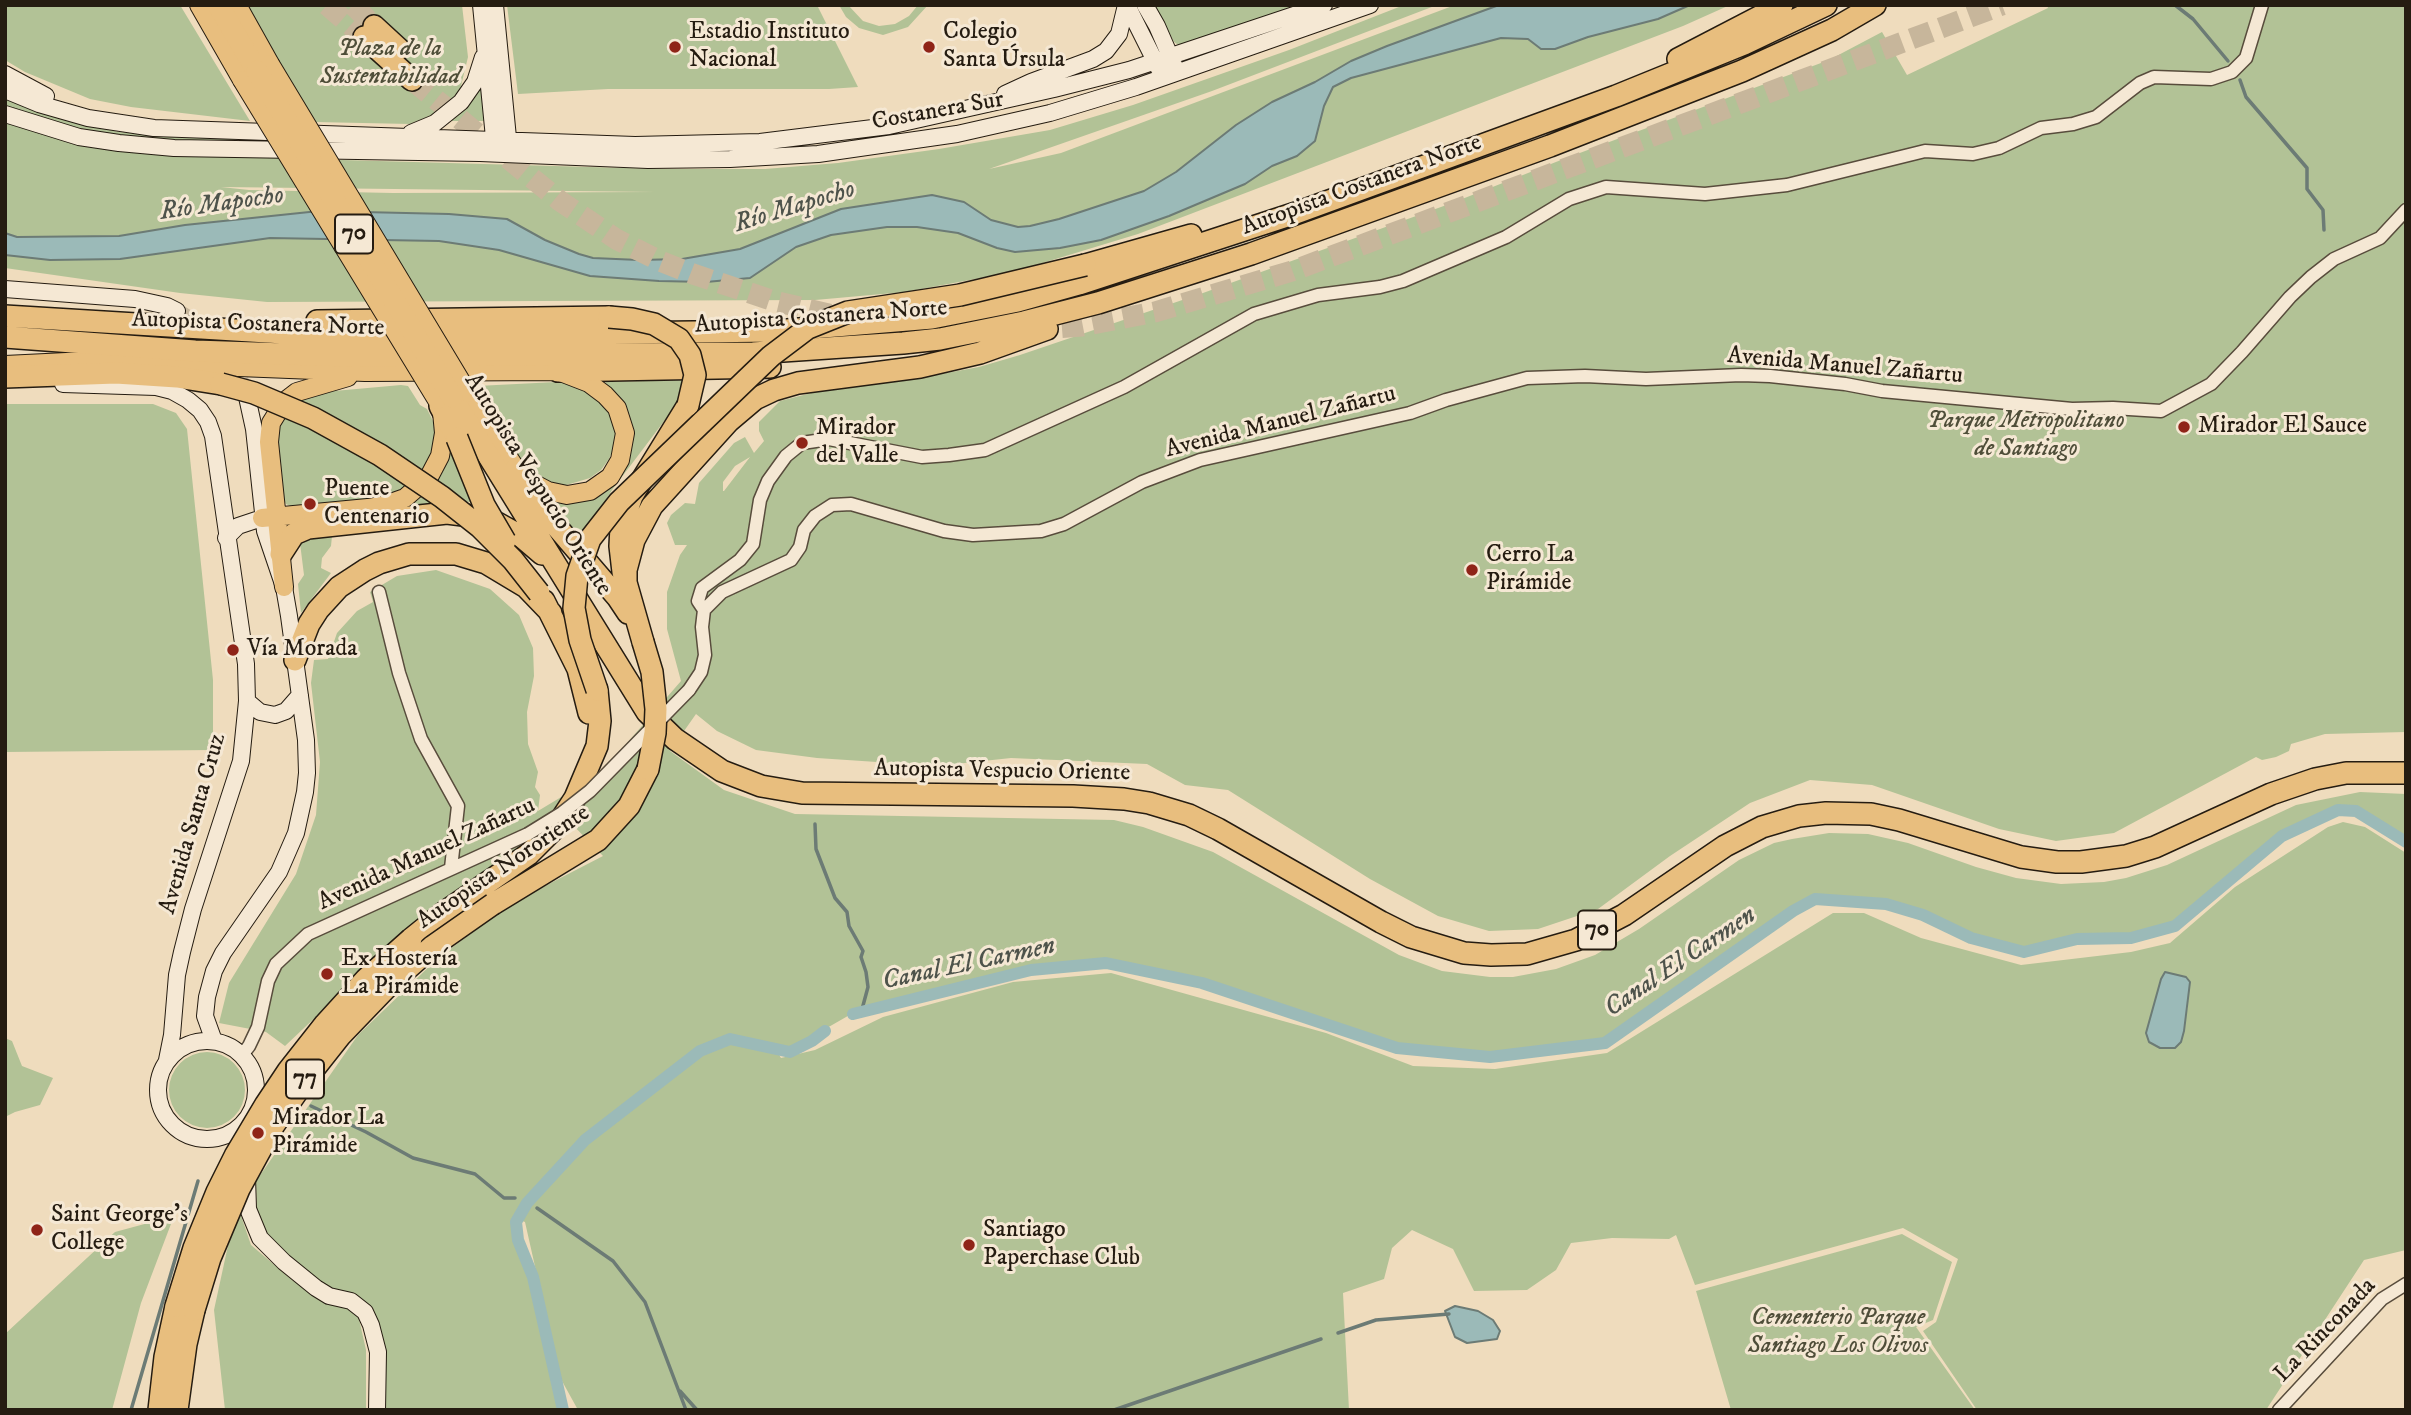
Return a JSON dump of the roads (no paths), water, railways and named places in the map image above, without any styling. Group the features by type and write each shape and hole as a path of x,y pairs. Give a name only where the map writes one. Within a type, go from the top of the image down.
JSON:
{"highway":[{"name":"Autopista Vespucio Oriente","path":"218,5 447,400 511,493 631,689 654,720 706,762 744,780 786,792 811,794 1073,796 1149,803 1189,815 1218,829 1411,937 1450,950 1477,954 1527,954 1554,948 1588,935 1624,915 1725,846 1762,827 1799,816 1826,813 1871,814 2021,857 2081,862 2126,856 2155,847 2259,799 2315,779 2356,773 2406,773"},
{"path":"1616,96 1686,54 1782,5"},
{"name":"Autopista Costanera Norte","path":"5,316 300,334 424,336 775,331 919,319 1004,304 1079,285 1296,213 1616,96 1744,44 1826,5"},
{"name":"Autopista Costanera Norte","path":"5,338 194,351 345,356 753,354 940,339 1054,315 1142,290 1251,254 1563,141 1762,63 1832,30 1875,5"},
{"path":"369,31 417,75"},
{"path":"587,769 599,733 600,710 574,608 577,576 590,539 619,502 771,356 800,333 826,319 848,312 969,293 1085,265 1218,228 1296,213"},
{"path":"626,587 626,570 634,540 652,506 729,421 746,405 764,394 810,381 920,367 980,353 1142,290"},
{"path":"192,328 322,321 608,317 632,318 654,324 679,339 691,355 695,375 688,405 628,505 620,535 626,587 643,642"},
{"path":"558,371 728,369 841,362 942,352 1020,338"},
{"path":"5,377 116,373 177,377 254,393 304,413 371,450 480,527 513,560 545,603"},
{"path":"447,400 457,438 491,517 545,603 572,655 586,696 590,728 587,769"},
{"path":"516,468 566,538 618,598 643,642"},
{"path":"281,554 294,534 308,528 458,514 497,523 522,537 537,548 566,582"},
{"path":"295,660 309,624 339,587 372,566 409,554 448,554 486,563 526,587 545,603"},
{"name":"Autopista Nororiente","path":"159,1410 165,1357 185,1308 239,1189 274,1125 306,1079 340,1036 391,982 433,946 493,904 598,840 629,806 648,769 655,733 656,709 652,672 643,642"},
{"name":"Autopista Nororiente","path":"177,1410 186,1344 185,1308 194,1248 235,1156 266,1104 294,1063 366,979 442,914 529,854 547,838 569,808 587,769"}],"main road":[{"path":"199,5 256,72"},
{"path":"237,5 256,72"},
{"path":"481,5 502,147"},
{"path":"495,5 502,147"},
{"path":"1127,5 1163,59"},
{"path":"979,107 1106,51 1119,34 1127,5"},
{"path":"1145,5 1170,76"},
{"name":"Costanera Sur","path":"502,147 760,142 889,126 1129,70 1324,5"},
{"name":"Costanera Sur","path":"502,147 648,160 730,159 862,149 945,136 1096,100 1370,5"},
{"path":"398,136 435,123 461,102 475,82 486,44"},
{"path":"5,74 89,118"},
{"path":"5,90 39,104 89,118 128,125 167,129 398,136 502,147"},
{"path":"5,114 79,137 139,145 210,149 502,147"},
{"path":"5,289 135,299 177,311"},
{"path":"5,365 130,362 365,372 558,371 589,383 617,408 625,433 620,460 610,477 590,491 576,495 548,491 531,482 447,400"},
{"path":"284,587 270,550 271,423 279,409 297,392 365,372"},
{"name":"Avenida Santa Cruz","path":"5,383 156,387 172,391 188,400 200,410 211,429 246,664 247,701 241,761 193,909 182,952 167,1060"},
{"path":"214,1041 205,1016 206,997 214,971 223,953 279,872 298,823 305,792 307,756 281,554 269,517 247,397"},
{"path":"226,538 238,526 269,517 385,505 414,492 429,477 440,456 447,400"},
{"path":"247,701 260,712 275,715 286,711 300,695"},
{"path":"248,1116 229,1134 217,1138 191,1136 179,1130 164,1115 159,1101 157,1087 167,1060 174,1052 193,1042 214,1041 234,1049 250,1066 254,1078 254,1104 248,1116 246,1132 248,1209 252,1223 260,1238 300,1276 329,1296 351,1301 365,1312 378,1352 377,1410"}],"street":[{"path":"704,610 698,601 702,588 740,560 753,544 760,500 768,481 786,456 802,443 829,439 922,457 985,450 1124,387 1254,314 1318,295 1380,287 1403,281 1506,237 1569,199 1606,187 1705,194 1787,185 1925,151 1973,154 1999,148 2041,128 2073,124 2096,117 2140,83 2154,77 2211,79 2232,72 2246,58 2262,5"},
{"name":"Avenida Manuel Zañartu","path":"242,1055 258,1027 268,981 276,964 294,945 325,925 528,834 562,813 590,791 689,690 701,672 705,654 702,627 704,610 722,592 791,560 800,547 804,530 815,516 832,505 851,504 944,531 998,535 1041,531 1064,524 1142,482 1200,460 1410,413 1446,400 1527,378 1770,376 1882,391 2072,409 2161,411 2211,384 2290,297 2311,278 2334,259 2380,238 2406,210"},
{"path":"379,592 399,673 421,739 458,806 452,868"},
{"name":"La Rinconada","path":"2279,1410 2382,1299 2406,1284"}],"water":[{"path":"1499,5 1690,5 1658,19 1588,37 1555,49 1541,49 1528,39 1501,38 1351,78 1333,87 1324,106 1315,141 1297,156 1272,166 1245,184 1169,216 1101,240 1060,248 1015,252 958,233 917,227 887,227 831,235 796,247 750,278 706,282 590,276 499,250 439,241 270,238 120,259 50,260 5,255 5,233 17,237 119,236 185,225 319,211 449,214 507,219 545,240 579,254 593,258 639,260 682,259 740,249 841,209 932,195 964,202 991,220 1018,227 1030,226 1144,191 1176,172 1236,125 1272,102 1351,61"},
{"path":"2165,972 2186,977 2190,982 2184,1031 2181,1042 2175,1048 2160,1048 2149,1042 2146,1033"},
{"path":"1455,1306 1478,1311 1493,1320 1500,1331 1497,1339 1467,1343 1455,1337 1445,1311"}],"waterway":[{"path":"2175,5 2193,19 2228,61"},
{"path":"2240,80 2246,97 2307,168 2307,189 2323,210 2324,230"},
{"name":"Canal El Carmen","path":"853,1014 1031,970 1106,963 1202,983 1397,1048 1490,1057 1605,1043 1793,911 1815,899 1886,904 1923,915 1971,938 2024,952 2077,939 2131,938 2175,926 2282,836 2338,810 2356,811 2406,842"},
{"path":"815,824 816,849 835,898 847,912 849,926 863,951 861,957 868,987 861,1013"},
{"name":"Canal El Carmen","path":"563,1410 533,1277 518,1240 516,1222 527,1203 585,1140 700,1051 730,1039 790,1052 825,1031"},
{"path":"311,1106 413,1158 475,1174 504,1198 515,1198"},
{"path":"131,1410 198,1181"},
{"path":"537,1208 613,1261 645,1302 686,1410"},
{"path":"1338,1333 1376,1320 1449,1314"},
{"path":"1114,1410 1321,1339"},
{"path":"680,1391 697,1410"}],"tunnel":[{"path":"327,5 364,37"},
{"path":"353,5 374,26"},
{"path":"1031,330 1082,326 1155,312 1292,271 2002,5"},
{"path":"412,80 560,201 616,239 693,274 774,301 845,318"},
{"path":"177,311 201,326 221,347 237,371 247,397"}],"place":[{"name":"Estadio Instituto Nacional","path":"675,47"},
{"name":"Colegio Santa Úrsula","path":"929,47"},
{"name":"Mirador El Sauce","path":"2184,427"},
{"name":"Mirador del Valle","path":"802,443"},
{"name":"Puente Centenario","path":"310,504"},
{"name":"Cerro La Pirámide","path":"1472,570"},
{"name":"Vía Morada","path":"233,650"},
{"name":"Ex Hostería La Pirámide","path":"327,974"},
{"name":"Mirador La Pirámide","path":"258,1133"},
{"name":"Saint George's College","path":"37,1230"},
{"name":"Santiago Paperchase Club","path":"969,1245"}],"park label":[{"name":"Plaza de la Sustentabilidad","path":"390,64"},
{"name":"Parque Metropolitano de Santiago","path":"2026,436"},
{"name":"Cementerio Parque Santiago Los Olivos","path":"1838,1333"}],"water label":[{"name":"Río Mapocho","path":"222,205"},
{"name":"Río Mapocho","path":"795,208"}]}
